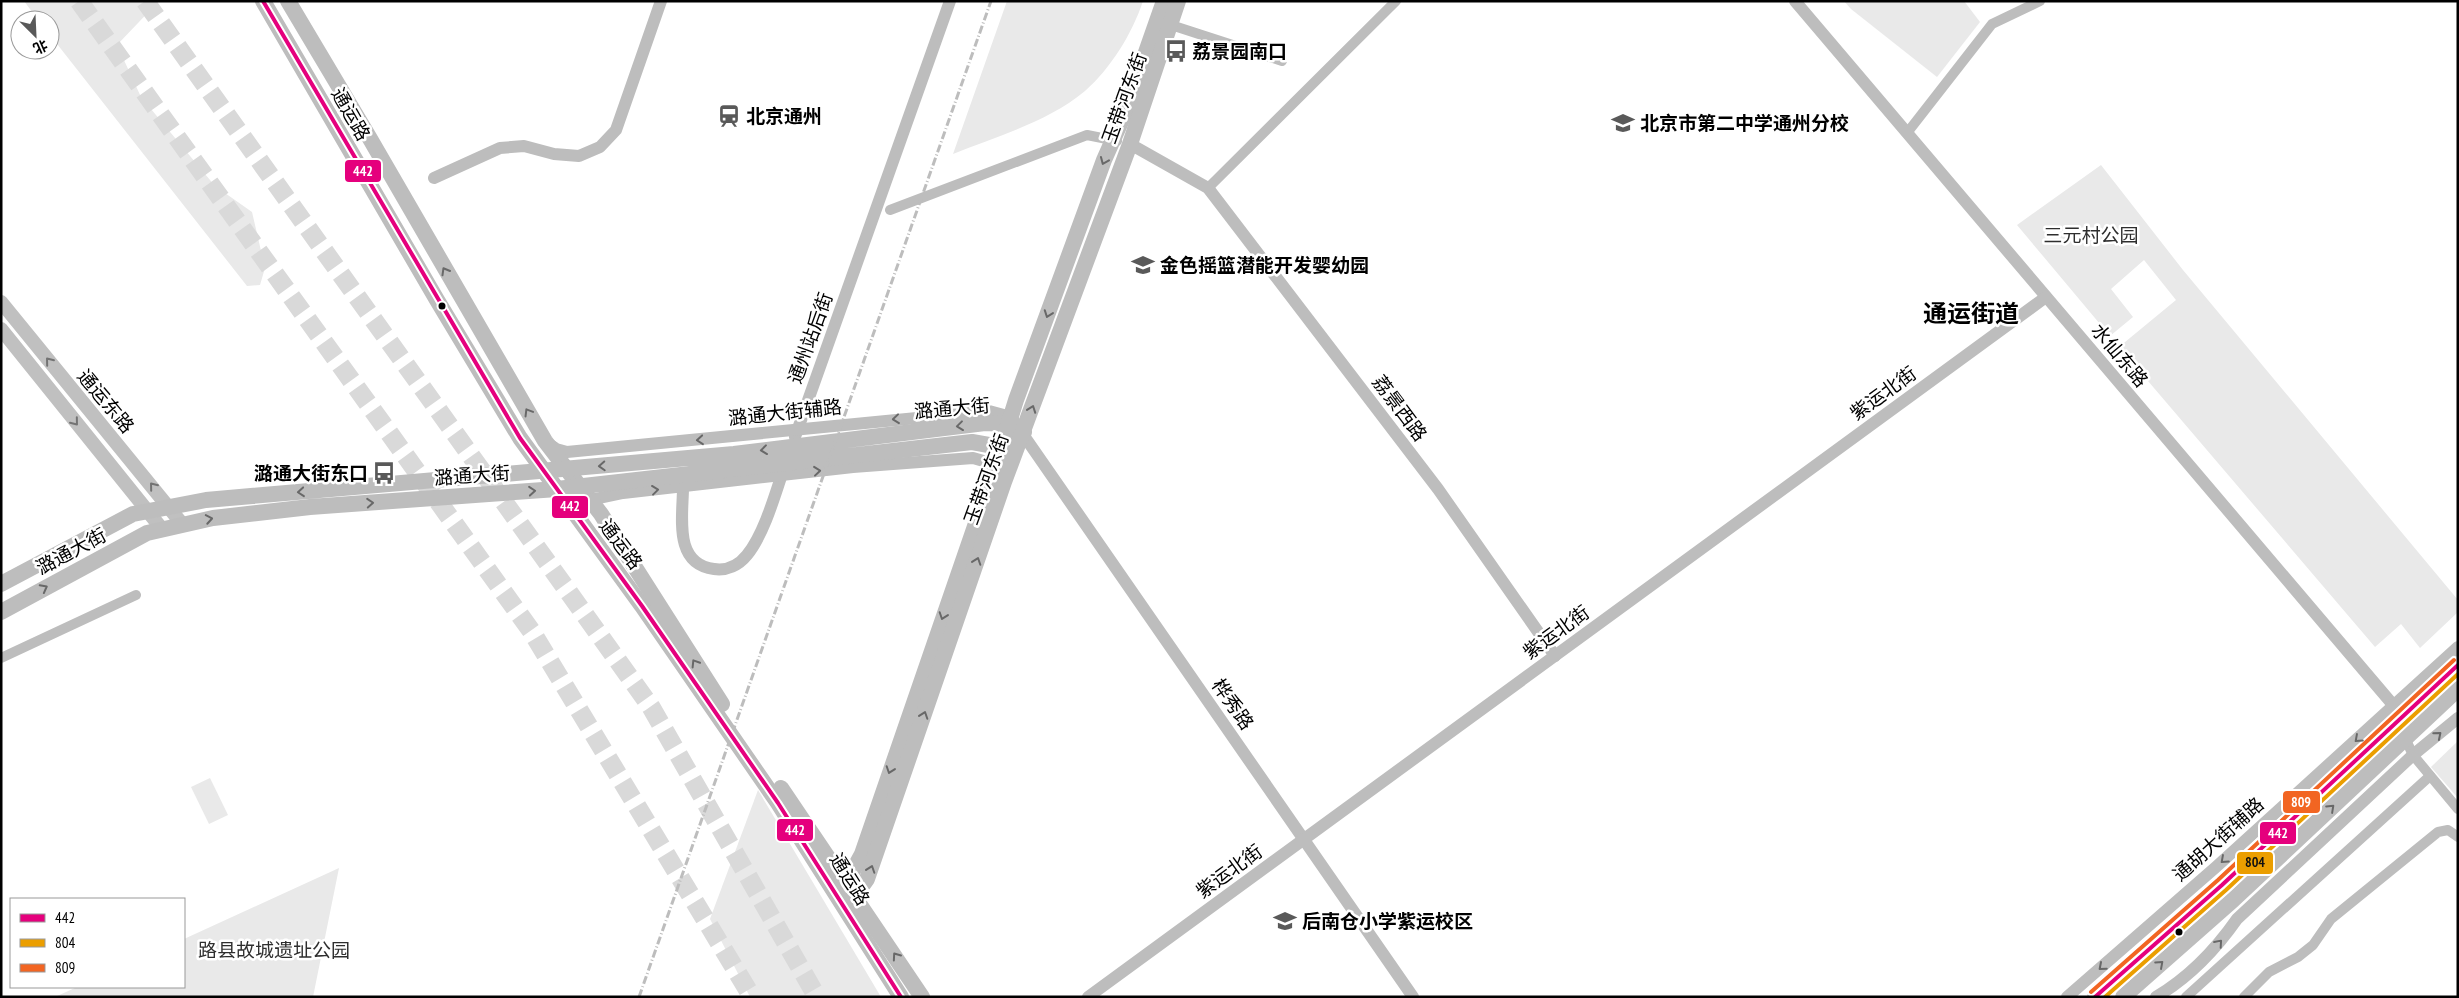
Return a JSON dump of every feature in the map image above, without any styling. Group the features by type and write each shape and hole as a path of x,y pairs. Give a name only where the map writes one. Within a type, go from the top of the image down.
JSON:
{"main road":[{"name":"通运路","path":"263,1 520,438 642,606 756,771 901,997"},
{"name":"通运路","path":"288,1 545,441 579,487 602,514 709,685 852,890 922,997"},
{"name":"玉带河东街","path":"852,890 862,854 993,474 1000,447 1164,1"},
{"name":"玉带河东街","path":"841,903 852,890 867,879 1004,482 1130,144 1178,1"},
{"name":"通运东路","path":"1,302 183,524"},
{"name":"通运东路","path":"1,329 162,529"},
{"name":"潞通大街","path":"1,584 134,514 206,500 734,454 1010,420 1024,432"},
{"path":"1000,447 1024,432"},
{"name":"潞通大街","path":"1,612 147,533 213,518 310,507 579,487 972,442 1000,447"},
{"path":"2095,997 2222,885 2397,713 2458,665"},
{"path":"2123,997 2233,900 2458,689"}],"street":[{"path":"434,178 500,148 524,146 554,154 579,156 600,147 616,130 661,1"},
{"name":"通州站后街","path":"683,486 682,535 684,549 693,560 706,568 719,570 735,567 747,556 756,542 950,1"},
{"path":"1208,188 1396,1"},
{"name":"水仙东路","path":"1795,1 2397,713 2405,738"},
{"path":"1907,133 1992,24 2040,1"},
{"path":"1171,25 1282,61"},
{"path":"890,210 1087,135 1130,144"},
{"name":"荔景西路","path":"1130,144 1208,188 1438,489 1554,656"},
{"name":"紫运北街","path":"1088,997 2046,297"},
{"name":"潞通大街辅路","path":"545,441 556,449 567,452 989,411 1010,420"},
{"name":"桦秀路","path":"1024,432 1130,591 1305,838 1413,997"},
{"path":"557,489 590,500 683,486 853,467 973,458 988,462 993,474"},
{"path":"1,658 136,595"},
{"name":"通胡大街辅路","path":"2068,997 2397,713 2458,647"},
{"path":"2156,997 2169,989 2219,945 2237,919 2413,755 2458,718"},
{"path":"2405,738 2413,755 2458,809"},
{"path":"2186,997 2430,776"},
{"path":"2244,997 2268,972 2298,957 2313,946 2332,919 2438,832 2448,830 2458,836"}],"green space":[{"path":"24,1 159,1 117,45 141,97 215,186 252,212 265,268 260,285 247,286 60,48 60,10 31,10"},
{"path":"1007,1 1143,1 1133,26 1120,50 1095,82 1085,91 1071,102 1039,120 953,154"},
{"path":"1844,1 1964,1 1980,22 1937,77 1851,9"},
{"name":"三元村公园","path":"2101,165 2183,270 2458,600 2458,612 2420,648 2401,624 2375,647 2119,347 2176,300 2144,260 2111,289 2133,317 2110,336 2017,225"},
{"path":"2458,741 2458,798 2431,767"},
{"path":"210,778 228,815 209,824 191,787"},
{"path":"758,790 881,997 750,997 710,919"},
{"name":"路县故城遗址公园","path":"339,868 313,997 55,997 75,988 185,988 185,939"}],"tunnel":[{"path":"79,1 532,632 752,997"},
{"path":"145,1 651,707 817,997"}],"railway":[{"path":"639,997 991,1"}],"transit line":[{"name":"442","path":"263,1 520,438 642,606 778,803 901,997"},
{"name":"809","path":"2091,992 2218,880 2454,660"},
{"name":"442","path":"2095,997 2222,885 2458,665"},
{"name":"804","path":"2105,997 2226,890 2458,674"}],"place":[{"name":"荔景园南口","path":"1176,51"},
{"name":"北京通州","path":"729,116"},
{"name":"北京市第二中学通州分校","path":"1623,123"},
{"name":"金色摇篮潜能开发婴幼园","path":"1143,265"},
{"name":"潞通大街东口","path":"384,473"},
{"name":"后南仓小学紫运校区","path":"1285,921"}],"district":[{"name":"通运街道","path":"1971,314"}]}
